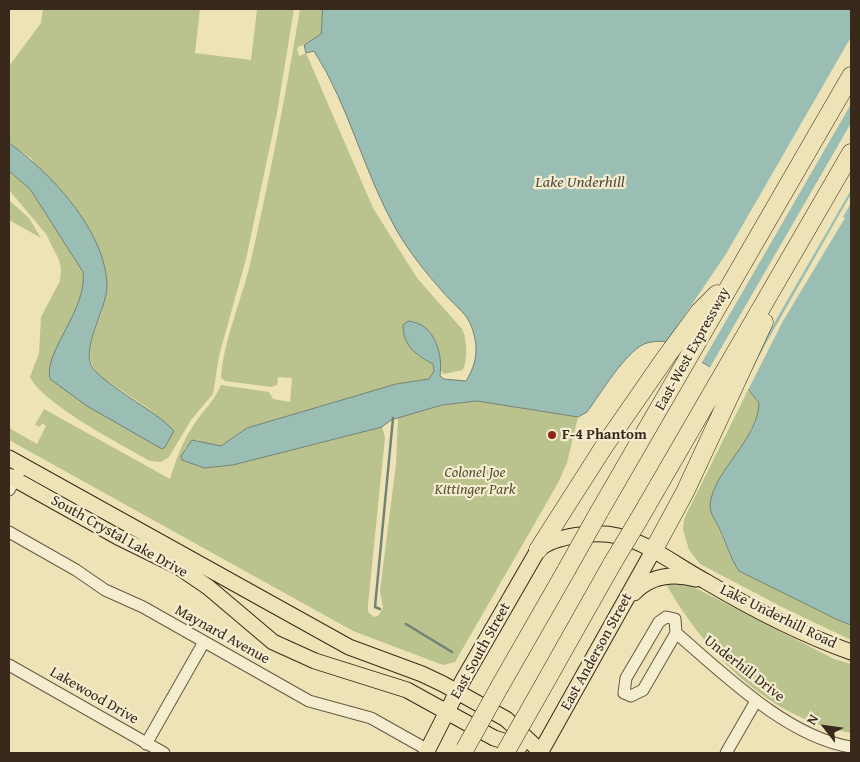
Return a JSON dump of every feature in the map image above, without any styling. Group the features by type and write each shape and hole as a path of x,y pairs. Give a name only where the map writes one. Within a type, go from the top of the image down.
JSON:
{"highway":[{"name":"East-West Expressway","path":"463,751 734,276 851,76"},
{"path":"505,753 612,564 851,152"},
{"path":"653,551 685,492 807,229"},
{"path":"538,550 600,452 666,357 699,312 734,276"}],"main road":[{"name":"South Crystal Lake Drive","path":"9,458 349,647 422,674 506,719 541,753"},
{"name":"South Crystal Lake Drive","path":"11,482 177,566 208,587 273,642 315,661 406,690 494,738 541,753"},
{"name":"Lake Underhill Road","path":"538,550 551,541 606,534 630,540 653,551 704,581 818,639 851,652"},
{"name":"East South Street","path":"427,752 457,692 538,550"},
{"name":"East Anderson Street","path":"541,753 627,601 653,551"},
{"name":"Lake Underhill Road","path":"627,601 640,586 652,579 684,576 704,581"}],"street":[{"path":"11,482 22,466"},
{"name":"Maynard Avenue","path":"9,532 76,570 106,590 143,608 309,701 371,718 427,752"},
{"name":"Underhill Drive","path":"676,633 643,690 632,696 624,693 626,678 659,622 666,617 675,619 676,633 756,701 794,725 838,749 851,747"},
{"path":"146,744 204,642"},
{"name":"Lakewood Drive","path":"9,665 164,753"},
{"path":"726,753 756,701"}],"green space":[{"path":"43,9 200,9 195,53 251,60 257,9 294,9 277,113 246,259 219,356 213,394 191,420 169,457 161,462 150,461 84,423 50,399 30,377 39,353 41,317 60,281 61,269 59,260 46,234 9,190 9,171 30,189 83,272 82,293 79,303 55,354 157,414 98,375 93,367 90,359 91,342 103,308 32,159 9,143 9,66 41,23"},
{"name":"Colonel Joe Kittinger Park","path":"300,9 323,9 321,34 297,48 299,56 306,53 373,208 417,278 462,329 466,349 465,365 463,370 444,374 440,370 436,341 415,321 417,355 433,364 434,371 429,379 396,384 247,428 221,446 205,444 197,440 185,448 182,460 205,468 233,465 382,427 385,437 368,605 368,612 374,617 378,616 383,608 380,591 396,464 398,418 442,405 477,401 578,417 567,463 558,483 455,662 443,665 353,631 9,440 9,428 37,444 46,426 42,423 40,427 35,425 44,409 170,479 177,457 187,436 221,385 269,392 273,399 290,402 292,378 278,377 277,385 271,387 225,381 221,378 225,349 247,274 265,198"},
{"path":"9,200 29,218 41,238 9,220"},
{"path":"748,390 759,403 759,412 712,514 731,558 739,571 851,625 851,640 784,608 700,564 689,550 683,529 684,519"},
{"path":"686,583 834,659 851,664 851,733 821,725 793,713 767,698 742,679 700,635 666,584"}],"water":[{"name":"Lake Underhill","path":"323,9 851,9 851,625 739,571 712,515 710,505 713,492 719,480 751,430 757,417 759,403 748,389 667,342 650,342 636,349 621,365 587,412 578,417 477,401 442,405 391,420 382,427 233,465 204,468 182,460 181,456 192,440 221,446 247,428 396,384 429,379 434,371 433,364 416,353 405,339 403,325 408,321 425,327 431,333 440,358 440,376 444,379 466,381 473,367 476,346 470,323 424,270 397,231 385,209 326,72 314,51 306,53 304,45 321,34"},
{"path":"9,143 42,170 58,187 87,225 97,245 104,266 107,287 103,307 92,339 89,359 92,367 105,380 174,431 162,449 87,406 50,379 53,356 79,301 83,286 83,272 30,189 9,171"}],"pier":[{"path":"851,37 851,104 701,364 665,344 726,254"},
{"path":"851,123 851,190 777,318 741,388 709,369"},
{"path":"851,194 851,203 843,217 845,218 783,321 747,392 742,389 765,345"}],"waterway":[{"path":"380,609 375,607 393,418"},
{"path":"406,624 452,652"}],"place":[{"name":"F-4 Phantom","path":"552,435"}]}
